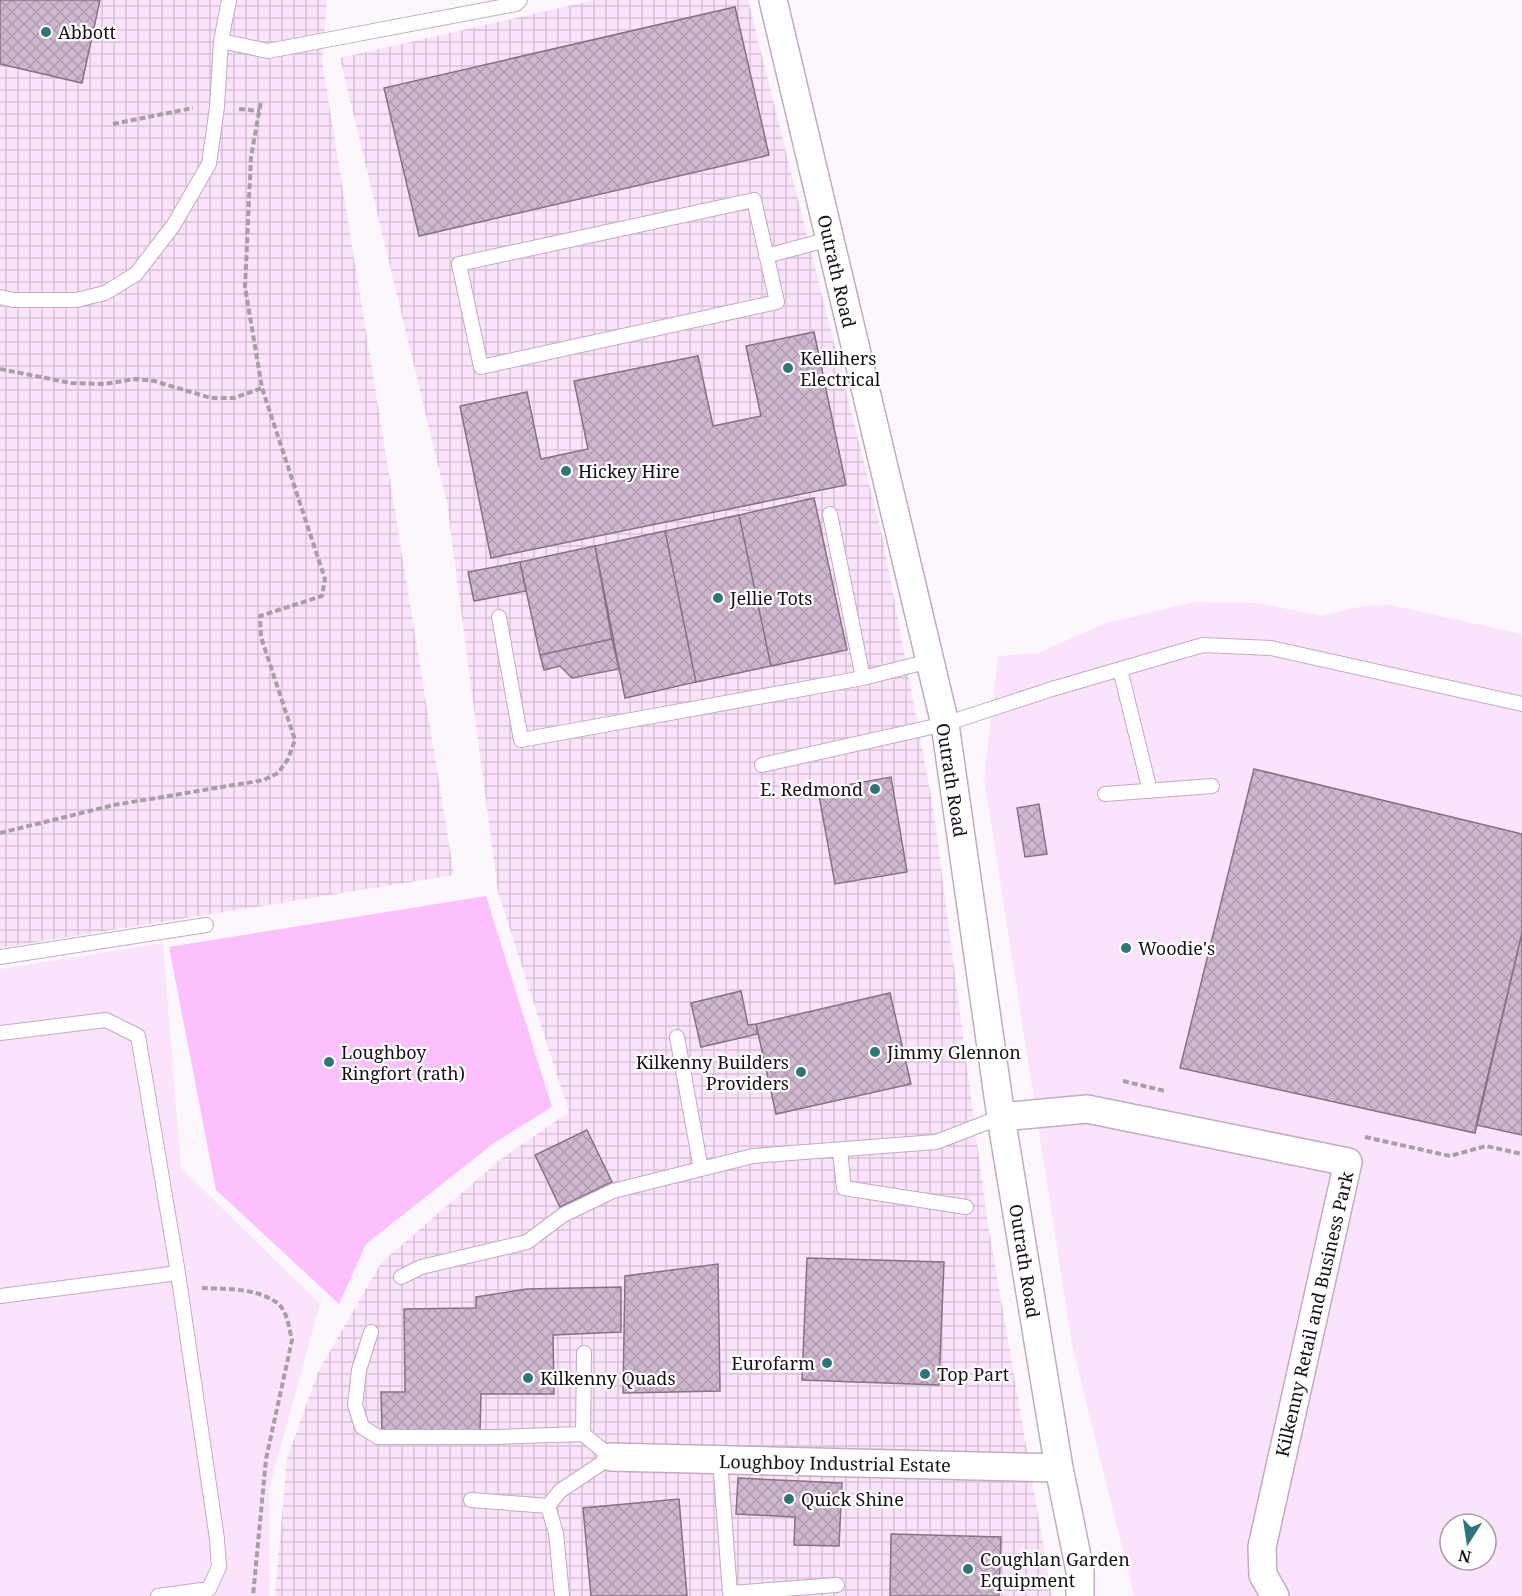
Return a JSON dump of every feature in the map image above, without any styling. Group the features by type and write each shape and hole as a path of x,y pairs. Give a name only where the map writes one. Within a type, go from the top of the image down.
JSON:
{"street":[{"name":"Outrath Road","path":"773,0 945,724 1001,1117 1059,1468 1080,1583 1093,1596"},
{"name":"Kilkenny Retail and Business Park","path":"1001,1117 1087,1109 1348,1162 1262,1547 1263,1575 1275,1596"},
{"name":"Loughboy Industrial Estate","path":"612,1457 1059,1468"}],"lane":[{"path":"0,297 13,300 76,300 105,293 136,274 173,226 209,164 217,107 221,41 229,0"},
{"path":"221,41 268,51 516,4 520,0"},
{"path":"754,200 766,256 777,302 481,367 459,264 754,200"},
{"path":"766,256 830,239"},
{"path":"830,514 863,678"},
{"path":"499,618 521,740 863,678 930,661"},
{"path":"762,765 945,724 1052,689 1203,645 1271,648 1522,704"},
{"path":"1120,669 1150,791"},
{"path":"1105,794 1212,786"},
{"path":"0,957 206,925"},
{"path":"0,1033 106,1020 138,1036 179,1280 217,1539 219,1567 209,1589 158,1596"},
{"path":"677,1037 701,1169"},
{"path":"400,1277 422,1267 527,1242 563,1215 614,1191 753,1156 936,1142 1001,1117"},
{"path":"840,1150 844,1188 966,1207"},
{"path":"0,1296 179,1280"},
{"path":"371,1332 359,1370 355,1405 362,1428 378,1437 583,1434 612,1457 560,1491 548,1506"},
{"path":"583,1434 584,1353"},
{"path":"720,1460 730,1593 837,1585"},
{"path":"471,1500 548,1506"},
{"path":"548,1506 556,1533 562,1596"}],"path":[{"path":"0,833 114,805 264,780 278,773 288,759 295,740 261,636 260,616 322,596 326,579 262,388 245,287 251,157 261,101"},
{"path":"113,124 195,107 260,111"},
{"path":"0,369 71,383 104,384 136,378 211,398 234,398 262,388"},
{"path":"179,1280 254,1292 277,1302 288,1321 292,1340 266,1460 252,1596"}],"shaded area":[{"path":"0,0 327,0 322,61 454,875 0,948"},
{"path":"595,0 748,0 882,535 933,807 987,1219 1052,1596 275,1596 287,1459 318,1372 381,1263 501,1159 569,1112 498,892 447,503 340,58"},
{"path":"1194,602 1258,603 1322,616 1353,608 1386,604 1522,634 1522,1596 1134,1596 1072,1344 984,778 998,656 1038,653 1106,623"},
{"path":"486,896 552,1107 494,1143 366,1244 339,1304 216,1190 169,947"},
{"path":"163,943 181,1168 320,1304 269,1489 269,1596 0,1596 0,969"}],"building":[{"name":"Abbott","path":"0,0 100,0 82,83 0,64"},
{"path":"735,7 769,155 419,236 384,88"},
{"path":"814,332 846,485 491,558 460,406 527,392 541,459 588,449 574,381 698,356 713,426 761,416 746,346"},
{"path":"814,498 847,650 771,666 739,515"},
{"name":"Jellie Tots","path":"739,515 771,666 696,682 665,531"},
{"path":"665,531 696,682 625,698 595,546"},
{"path":"595,546 612,639 540,655 520,562"},
{"path":"520,562 526,591 474,601 468,572"},
{"path":"612,639 619,669 572,678 560,666 544,670 540,655"},
{"path":"1254,769 1522,834 1522,933 1475,1133 1180,1068"},
{"path":"891,777 907,872 835,884 818,790"},
{"path":"1039,804 1047,854 1025,857 1017,808"},
{"path":"1522,933 1522,1135 1476,1125"},
{"path":"741,991 748,1025 756,1024 758,1034 701,1047 691,1003"},
{"path":"890,993 911,1084 776,1114 756,1024"},
{"path":"587,1130 612,1182 560,1207 535,1155"},
{"path":"807,1258 944,1262 939,1385 802,1380"},
{"path":"718,1264 720,1391 623,1393 625,1276"},
{"path":"621,1287 621,1332 553,1335 554,1394 481,1394 480,1432 382,1432 381,1392 405,1392 404,1309 476,1308 476,1297 527,1289"},
{"name":"Quick Shine","path":"738,1478 842,1483 839,1546 794,1545 795,1517 736,1514"},
{"path":"679,1499 687,1596 591,1596 583,1508"},
{"path":"891,1534 1001,1537 999,1596 890,1596"}],"place":[{"name":"Abbott","path":"46,32"},
{"name":"Kellihers Electrical","path":"788,368"},
{"name":"Hickey Hire","path":"566,471"},
{"name":"Jellie Tots","path":"718,598"},
{"name":"E. Redmond","path":"875,789"},
{"name":"Woodie's","path":"1126,948"},
{"name":"Jimmy Glennon","path":"875,1052"},
{"name":"Loughboy Ringfort (rath)","path":"329,1062"},
{"name":"Kilkenny Builders Providers","path":"801,1072"},
{"name":"Eurofarm","path":"827,1363"},
{"name":"Top Part","path":"925,1374"},
{"name":"Kilkenny Quads","path":"528,1378"},
{"name":"Quick Shine","path":"789,1499"},
{"name":"Coughlan Garden Equipment","path":"968,1569"}]}
